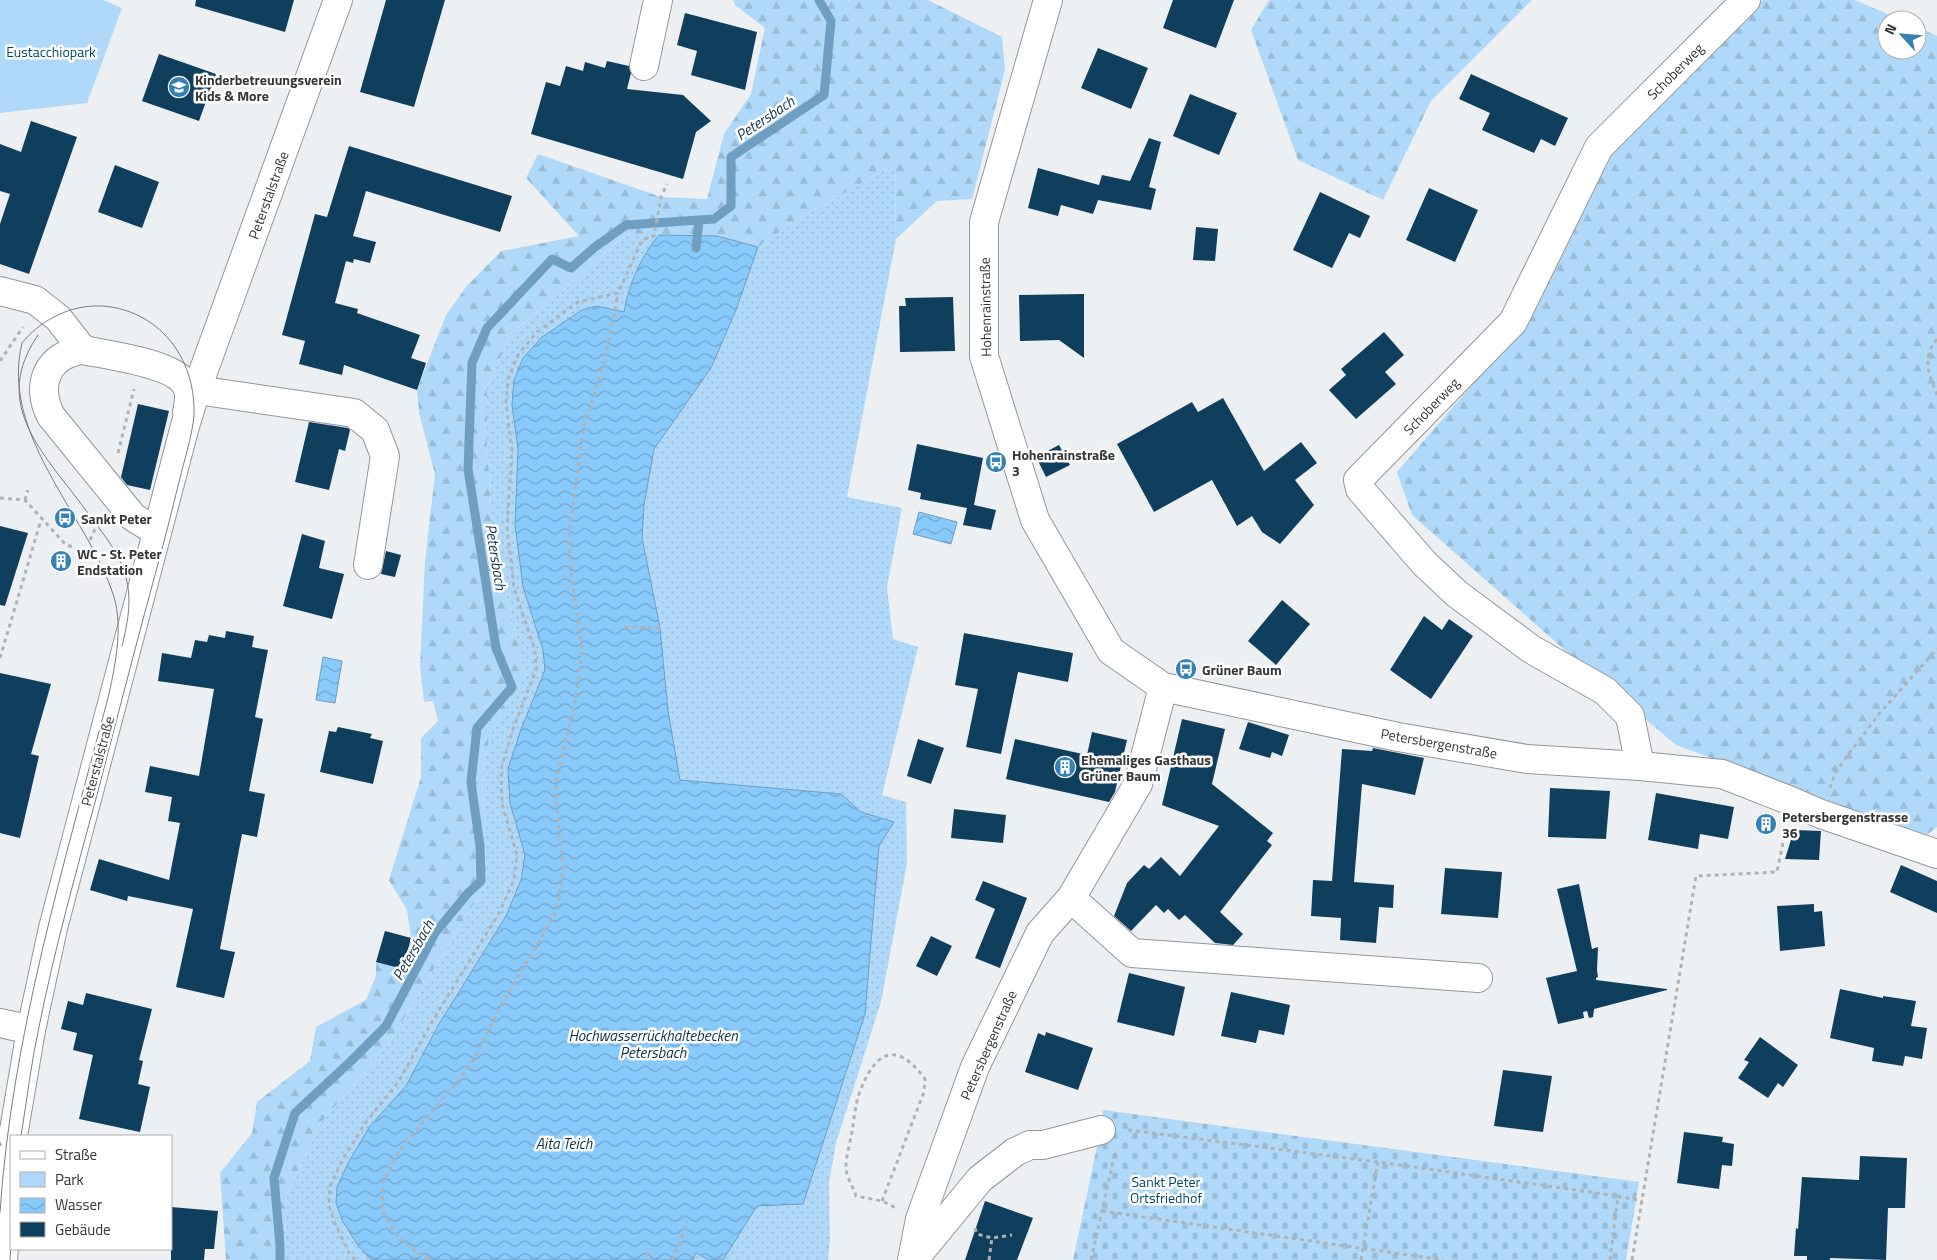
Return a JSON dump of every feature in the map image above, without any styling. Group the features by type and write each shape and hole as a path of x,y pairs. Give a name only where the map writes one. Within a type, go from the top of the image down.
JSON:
{"street":[{"name":"Peterstalstraße","path":"12,1135 31,1030 53,928 185,426 338,0"},
{"path":"644,66 658,0"},
{"name":"Hohenrainstraße","path":"1048,0 984,222 984,356 1035,520 1111,651 1163,688"},
{"name":"Schoberweg","path":"1640,766 1630,716 1605,691 1531,649 1457,594 1424,563 1360,489 1358,480 1514,322 1599,147 1746,0"},
{"path":"3,292 35,300 58,318 83,350"},
{"path":"157,532 133,517 58,424 45,404 45,378 52,366 61,357 83,350 160,366 175,374 186,384 190,397 185,426"},
{"path":"197,390 354,414 375,430 384,456 368,565"},
{"name":"Petersbergenstraße","path":"913,1260 920,1219 975,1066 1040,933 1070,898 1138,784 1163,688 1398,737 1518,757 1722,774 1822,814 1937,854"},
{"path":"1070,898 1132,953 1478,978"},
{"path":"0,1023 31,1030"},
{"path":"913,1260 980,1179 1007,1158 1030,1145 1043,1145 1112,1134"},
{"path":"3,1260 4,1182 10,1159"}],"path":[{"path":"429,1260 398,1238 382,1212 383,1182 399,1151 471,1065 502,1006 556,912 563,869 556,782 575,703 582,648 572,582 568,534 583,432 605,358 618,293 642,240 654,236 661,197 666,184"},
{"path":"0,361 23,327 3,292"},
{"path":"355,1260 349,1253 336,1226 329,1206 330,1186 343,1158 366,1122 399,1081 433,1020 499,913 514,880 517,855 502,804 501,769 513,729 536,670 534,651 514,588 507,527 512,450 506,404 508,379 518,355 537,332 578,302 618,293"},
{"path":"1937,339 1929,350 1928,371 1937,395"},
{"path":"118,456 136,383"},
{"path":"25,500 28,490"},
{"path":"0,498 25,500 41,520 66,545 83,554 86,552"},
{"path":"0,658 41,520"},
{"path":"90,540 95,529"},
{"path":"624,627 660,628"},
{"path":"1822,814 1836,771 1879,714 1937,649"},
{"path":"1632,1260 1696,876 1777,872 1786,829"},
{"path":"882,1201 924,1092 925,1079 916,1066 908,1059 894,1054 883,1057 872,1066 859,1095 846,1167 856,1196 882,1201 920,1219"},
{"path":"1091,1260 1102,1211 1112,1134 1378,1162 1642,1201"},
{"path":"1360,1260 1378,1162"},
{"path":"1610,1260 1618,1196"},
{"path":"1102,1211 1444,1260"},
{"path":"672,1260 680,1244 687,1221"},
{"path":"989,1260 992,1238 1012,1235"},
{"path":"646,1252 651,1260"}],"green space":[{"name":"Eustacchiopark","path":"0,0 103,0 122,8 87,103 0,113"},
{"path":"733,0 928,0 1002,37 1005,70 972,199 937,201 896,239 895,164 789,225 758,247 717,236 625,235 511,334 487,387 487,441 493,537 525,675 490,735 482,775 487,882 389,1043 320,1124 287,1194 284,1260 226,1260 220,1173 252,1133 257,1102 310,1061 316,1027 366,1000 376,976 376,962 403,969 411,938 407,910 389,880 421,777 421,738 438,721 433,701 424,702 420,666 425,561 435,474 419,413 417,390 446,315 466,287 501,251 579,236 526,178 538,154 661,197 707,199 724,134 751,94 765,28 735,5"},
{"path":"1269,0 1532,0 1431,101 1383,200 1298,160 1251,30"},
{"path":"1763,0 1855,0 1878,10 1877,60 1927,60 1927,32 1937,36 1937,827 1925,836 1676,745 1577,661 1412,515 1397,472 1516,334 1608,149"},
{"name":"Hochwasserrückhaltebecken Petersbach","path":"895,164 896,239 847,497 902,508 887,587 893,639 918,647 882,795 906,802 907,863 881,1002 836,1143 829,1183 830,1239 828,1260 284,1260 287,1194 320,1124 389,1043 487,882 482,775 490,735 525,675 493,537 487,441 487,387 511,334 625,235 717,236 758,247 789,225"},
{"name":"Sankt Peter Ortsfriedhof","path":"1103,1110 1639,1182 1626,1260 1073,1260 1101,1128"}],"water":[{"name":"Hochwasserrückhaltebecken Petersbach","path":"659,235 717,236 758,247 736,310 711,368 654,449 644,505 642,537 660,628 668,711 680,780 841,794 861,812 894,822 879,846 865,1014 803,1204 757,1206 723,1260 709,1260 696,1253 693,1260 371,1260 357,1244 342,1220 336,1203 337,1187 348,1163 370,1126 406,1086 439,1024 506,916 521,880 525,855 510,803 508,769 520,732 545,670 543,650 523,587 515,525 518,449 512,405 514,380 523,358 542,337 582,310 597,306 624,312 636,272 646,253"},
{"path":"919,512 957,522 951,544 913,534"},
{"path":"323,657 342,661 335,703 316,700"}],"building":[{"path":"196,0 294,0 285,32 195,6"},
{"path":"386,0 445,0 414,107 360,92"},
{"path":"1173,0 1234,0 1216,48 1163,28"},
{"path":"685,13 757,32 745,90 691,75 697,51 677,45"},
{"path":"1098,48 1148,68 1131,109 1081,88"},
{"name":"Kinderbetreuungsverein Kids & More","path":"159,54 216,74 199,121 142,101"},
{"path":"607,61 629,66 631,73 627,89 683,95 711,121 696,132 683,179 531,134 546,82 560,86 566,66 583,71 585,62 605,68"},
{"path":"1471,74 1568,118 1555,146 1541,139 1534,153 1482,130 1490,113 1459,99"},
{"path":"1190,94 1237,113 1219,155 1173,136"},
{"path":"31,121 77,137 29,274 0,264 0,224 10,194 0,191 0,144 21,152"},
{"path":"1149,138 1161,142 1149,187 1156,189 1151,210 1098,200 1093,214 1061,205 1058,216 1028,208 1038,168 1099,185 1102,175 1130,181"},
{"path":"349,146 512,196 500,232 366,191 353,236 376,242 370,263 354,259 353,263 346,261 335,303 358,309 357,313 420,335 411,358 426,363 417,390 344,365 342,375 299,364 305,341 282,335 315,214 327,217"},
{"path":"115,165 159,182 142,228 98,212"},
{"path":"1429,188 1478,210 1455,262 1406,240"},
{"path":"1320,192 1370,216 1360,238 1349,233 1332,268 1293,250"},
{"path":"1196,227 1218,229 1215,261 1193,260"},
{"path":"1084,294 1084,358 1059,340 1020,341 1019,295"},
{"path":"953,297 955,351 900,352 899,306 906,306 905,298"},
{"path":"1384,332 1404,355 1385,372 1396,384 1356,419 1329,390 1346,375 1341,369"},
{"path":"1223,398 1264,471 1301,442 1317,463 1295,480 1314,505 1280,544 1262,532 1252,516 1237,526 1212,480 1154,512 1117,444 1192,402 1198,412"},
{"path":"138,404 169,411 150,490 127,485 121,477"},
{"path":"309,422 348,428 350,430 345,451 339,449 329,490 295,482"},
{"path":"917,444 983,458 974,505 996,510 991,530 963,525 967,508 920,499 921,493 908,490"},
{"path":"1059,445 1070,465 1046,477 1036,457"},
{"path":"0,526 28,533 5,606 0,605"},
{"path":"302,534 325,541 319,568 344,574 332,619 283,606"},
{"path":"386,551 401,555 395,577 381,574"},
{"path":"1282,600 1310,624 1276,665 1248,641"},
{"path":"1424,616 1442,630 1449,619 1473,636 1431,699 1390,670"},
{"path":"226,631 254,636 252,647 268,650 255,717 263,719 249,791 265,794 257,837 242,834 220,949 235,952 224,998 176,987 193,909 128,896 127,901 90,890 99,859 169,880 180,823 168,821 172,797 145,792 150,766 199,776 214,689 158,681 162,653 191,658 195,640 207,642 209,635 225,638"},
{"path":"964,633 1073,653 1068,682 1018,672 1001,754 966,747 978,689 955,685"},
{"path":"0,673 51,684 31,754 39,756 20,838 0,833"},
{"path":"1182,719 1225,729 1212,784 1273,833 1267,841 1272,845 1220,912 1243,934 1233,945 1215,943 1185,915 1179,920 1168,909 1164,913 1156,905 1131,931 1114,916 1127,883 1144,865 1149,869 1161,857 1180,876 1219,826 1162,805"},
{"path":"1248,722 1289,735 1282,756 1272,752 1270,758 1239,749"},
{"path":"338,727 372,734 370,738 383,741 373,784 320,772 329,731 336,732"},
{"name":"Ehemaliges Gasthaus Grüner Baum","path":"1092,732 1127,740 1115,792 1109,802 1006,779 1015,739 1087,755"},
{"path":"918,739 944,748 931,784 907,776"},
{"path":"1373,748 1424,758 1415,795 1362,784 1354,882 1394,885 1393,908 1379,907 1376,943 1340,940 1341,918 1311,916 1313,880 1332,881 1342,749 1372,751"},
{"path":"1550,788 1610,791 1606,839 1548,837"},
{"path":"1656,793 1734,807 1728,839 1700,834 1698,849 1648,840"},
{"path":"954,809 1006,815 1003,843 951,838"},
{"path":"1794,830 1821,831 1819,860 1785,859"},
{"path":"1901,865 1937,881 1937,913 1890,892"},
{"path":"1445,868 1502,872 1498,918 1441,914"},
{"path":"983,881 1027,898 1000,968 975,958 995,909 975,900"},
{"path":"1579,884 1592,949 1598,947 1598,977 1596,980 1667,990 1594,1009 1593,1017 1589,1018 1587,1011 1583,1012 1584,1018 1558,1024 1546,978 1577,971 1557,889"},
{"path":"1814,904 1814,912 1822,911 1825,946 1780,951 1777,906"},
{"path":"385,931 411,938 403,969 376,962"},
{"path":"931,936 952,946 937,976 916,966"},
{"path":"1129,973 1185,987 1174,1036 1117,1022"},
{"path":"1840,989 1883,998 1883,996 1916,1001 1911,1026 1927,1028 1922,1059 1905,1056 1903,1066 1872,1061 1874,1048 1830,1038"},
{"path":"1231,992 1290,1005 1284,1035 1259,1030 1256,1043 1221,1036"},
{"path":"86,993 152,1009 139,1060 143,1061 138,1084 150,1087 140,1132 79,1119 93,1055 73,1050 77,1033 61,1029 68,1001 83,1005"},
{"path":"1046,1032 1093,1048 1078,1090 1025,1072 1038,1033 1045,1036"},
{"path":"1760,1037 1798,1065 1783,1087 1778,1083 1768,1098 1738,1078 1749,1062 1744,1060"},
{"path":"1503,1070 1552,1076 1543,1132 1494,1126"},
{"path":"1684,1132 1723,1137 1722,1142 1734,1144 1732,1166 1722,1165 1719,1189 1677,1183"},
{"path":"1860,1156 1907,1158 1905,1208 1888,1208 1886,1260 1830,1258 1830,1260 1807,1260 1807,1256 1794,1256 1802,1177 1859,1180"},
{"path":"985,1201 1033,1218 1017,1260 965,1260"},
{"path":"172,1207 218,1211 214,1249 205,1249 204,1260 171,1260"}],"waterway":[{"name":"Petersbach","path":"280,1260 274,1178 295,1113 386,1026 435,933 468,893 481,881 480,846 471,782 477,728 512,687 496,648 468,469 472,363 487,328 552,259 571,268 595,247 626,225 714,219 731,206 731,157 824,95 831,21 819,0"},
{"path":"696,248 699,221"}],"tram line":[{"path":"0,1212 6,1146 28,1015 58,886 109,694 118,642 118,616 112,591 99,562 49,472 34,441 23,409 18,377 22,343 36,328 54,317 73,309 94,306 113,307 140,316 171,341 183,360 187,371 193,392 194,415 190,441 52,967 34,1054 21,1135"},
{"path":"38,335 27,355 20,374 19,392 22,410 37,444 107,539 122,565 126,578 129,603 126,631 122,646"},
{"path":"10,1260 11,1250"}],"place":[{"name":"Kinderbetreuungsverein Kids & More","path":"179,87"},
{"name":"Hohenrainstraße 3","path":"996,462"},
{"name":"Sankt Peter","path":"65,518"},
{"name":"WC - St. Peter Endstation","path":"61,561"},
{"name":"Grüner Baum","path":"1186,669"},
{"name":"Ehemaliges Gasthaus Grüner Baum","path":"1065,767"},
{"name":"Petersbergenstrasse 36","path":"1766,824"}],"water label":[{"name":"Aita Teich","path":"564,1143"}]}
